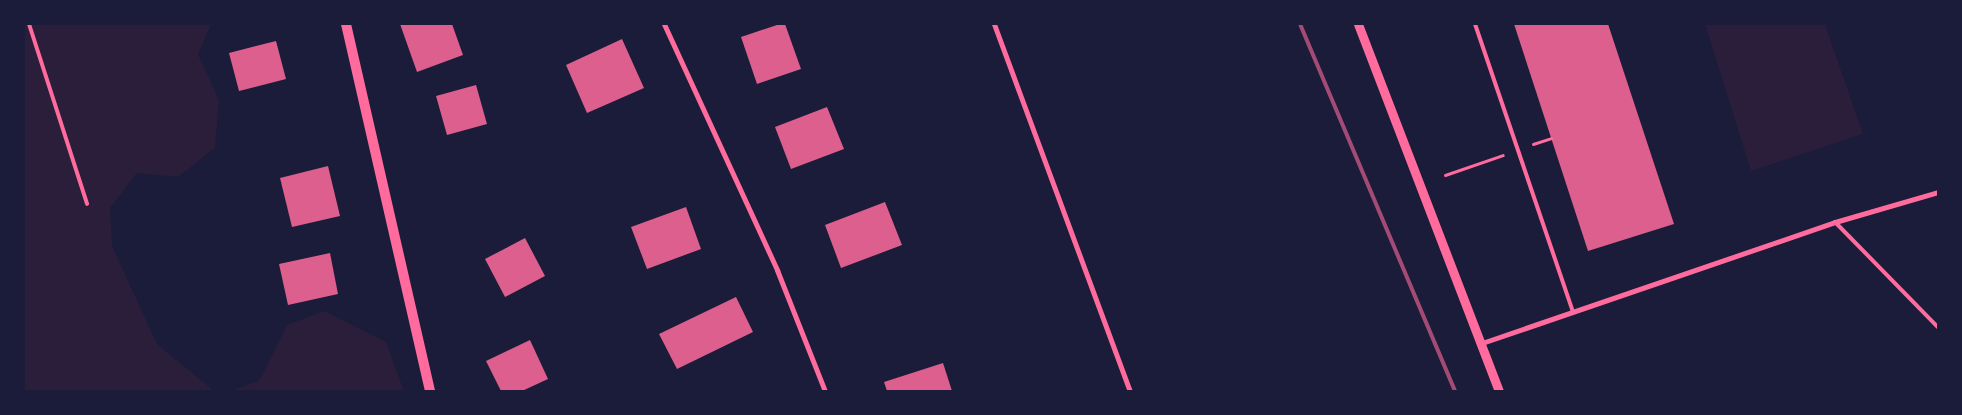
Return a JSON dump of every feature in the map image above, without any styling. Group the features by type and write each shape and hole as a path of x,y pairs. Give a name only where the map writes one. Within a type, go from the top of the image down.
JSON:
{"main road":[{"path":"346,24 430,391"}],"street":[{"path":"664,24 777,270 825,391"},
{"path":"994,24 1130,391"},
{"path":"1358,24 1479,344 1499,391"},
{"path":"1479,344 1835,222 1938,192"}],"lane":[{"path":"28,24 87,204"},
{"path":"1475,24 1572,312"},
{"path":"1835,222 1938,327"}],"path":[{"path":"1445,175 1487,160"}],"shaded area":[{"path":"24,24 211,24 198,54 219,100 215,148 178,177 137,173 110,208 112,246 157,344 214,391 24,391"},
{"path":"1705,24 1825,24 1863,134 1751,171"},
{"path":"324,311 386,342 404,391 231,391 259,381 287,325"}],"building":[{"path":"400,24 452,24 463,55 417,72"},
{"path":"785,24 801,69 757,84 741,37"},
{"path":"1514,24 1608,24 1674,224 1588,251"},
{"path":"622,39 644,88 587,113 566,65"},
{"path":"276,41 286,79 239,91 229,53"},
{"path":"476,85 487,124 447,135 436,96"},
{"path":"827,107 844,149 791,169 775,127"},
{"path":"328,166 340,216 292,227 280,178"},
{"path":"885,202 902,245 841,268 825,225"},
{"path":"686,207 701,249 647,269 631,227"},
{"path":"525,238 545,276 505,297 485,259"},
{"path":"330,253 338,294 288,305 279,264"},
{"path":"736,297 753,332 677,369 659,334"},
{"path":"530,340 548,379 522,391 501,391 486,361"},
{"path":"943,363 952,391 887,391 884,382"}],"railway":[{"path":"1300,24 1455,391"}]}
